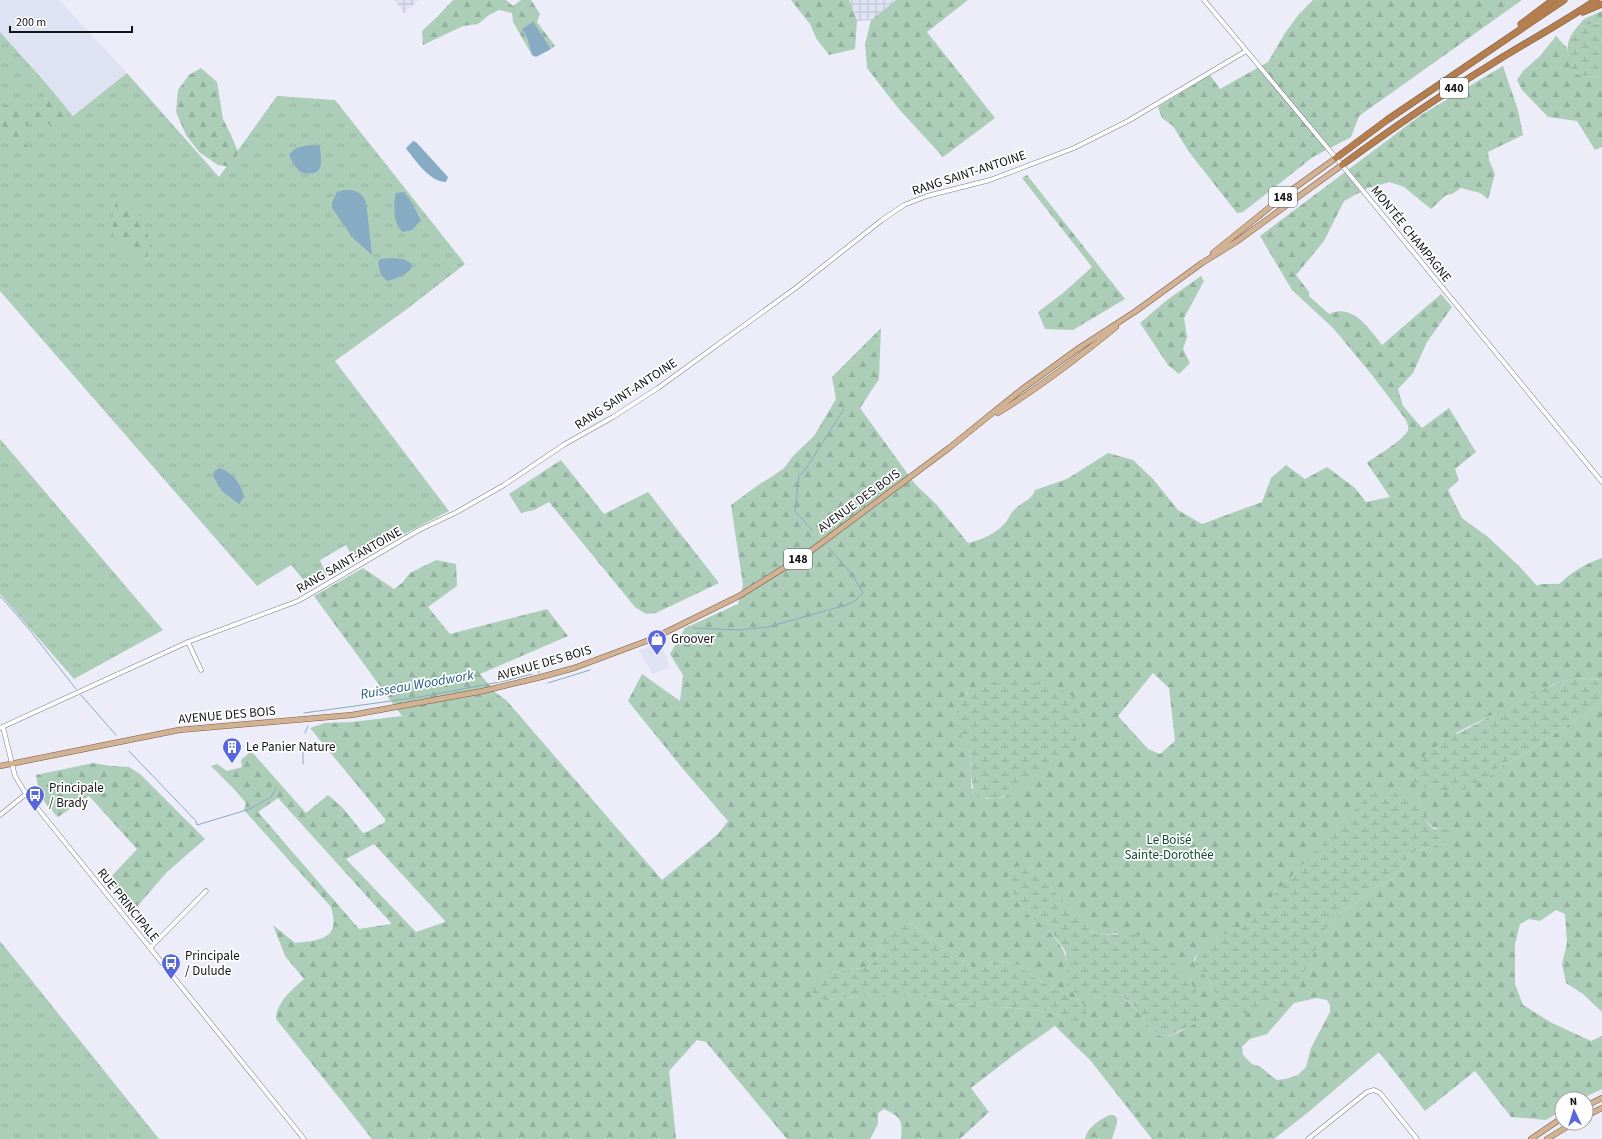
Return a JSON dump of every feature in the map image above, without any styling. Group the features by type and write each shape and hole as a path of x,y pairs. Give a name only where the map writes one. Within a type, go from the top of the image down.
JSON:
{"highway":[{"path":"1486,53 1553,0"},
{"name":"440","path":"1336,158 1387,120 1564,0"},
{"name":"440","path":"1342,165 1456,86 1515,49 1570,18 1596,0"},
{"path":"1570,18 1602,4"}],"main road":[{"name":"AVENUE DES BOIS","path":"1202,263 1231,237 1336,158"},
{"name":"AVENUE DES BOIS","path":"0,766 179,730 325,718 373,712 508,686 555,674 604,658 652,639 739,596 808,552 984,422 1025,397 1055,375 1136,311 1202,263 1236,242 1342,165"},
{"path":"1531,1139 1554,1123"},
{"path":"1547,1139 1560,1131"}],"street":[{"name":"MONTÉE CHAMPAGNE","path":"1204,0 1342,165 1602,482"},
{"name":"RANG SAINT-ANTOINE","path":"2,728 188,642 298,601 335,581 419,530 457,512 504,486 565,444 658,388 791,292 882,220 904,205 927,196 990,180 1074,148 1128,121 1246,51"},
{"path":"188,642 201,670"},
{"name":"RUE PRINCIPALE","path":"2,728 17,780 26,794 304,1139"},
{"path":"0,815 26,794"},
{"path":"150,948 206,891"},
{"path":"1308,1139 1367,1092 1374,1090 1380,1093 1417,1139"}],"shaded area":[{"path":"0,0 59,0 127,73 73,116 44,80 0,32"},
{"path":"395,0 419,0 404,13"},
{"path":"849,0 896,0 871,20 857,21"},
{"path":"660,641 670,667 653,674 639,651"}],"green space":[{"path":"453,0 506,0 513,6 521,0 531,0 540,14 537,22 555,46 551,49 537,27 522,29 527,38 532,55 513,22 512,13 499,10 489,15 478,24 463,26 423,45 422,31"},
{"path":"791,0 849,0 857,21 855,49 829,55 816,38 810,24"},
{"path":"896,0 968,0 927,32 995,118 943,157 898,108 867,68 865,44 871,20"},
{"path":"1313,0 1522,0 1359,116 1351,137 1313,157 1243,212 1237,213 1189,152 1173,126 1162,118 1158,107 1210,75 1220,89 1268,62 1285,33 1299,14"},
{"path":"1602,11 1602,23 1578,26 1584,19"},
{"path":"1602,23 1602,78 1585,76 1573,72 1568,56 1570,37 1578,26"},
{"path":"0,32 73,116 127,73 219,177 277,96 335,100 465,264 407,309 335,361 449,511 354,560 346,545 320,560 327,576 307,584 291,565 257,586 0,291"},
{"path":"1556,36 1567,48 1573,72 1583,76 1602,78 1602,147 1595,150 1577,121 1548,117 1522,90 1517,80 1523,71 1540,56"},
{"name":"Le Boisé Sainte-Dorothée","path":"1503,66 1518,110 1523,135 1488,152 1489,160 1495,174 1488,199 1480,193 1461,188 1452,194 1446,195 1431,209 1404,187 1390,182 1368,188 1344,201 1324,241 1296,275 1309,292 1309,296 1329,314 1346,312 1360,319 1382,345 1441,294 1452,307 1427,342 1413,373 1398,389 1403,406 1422,428 1449,408 1476,452 1455,469 1459,480 1448,490 1462,518 1488,537 1520,567 1537,586 1540,584 1559,584 1579,568 1602,558 1602,680 1576,678 1554,684 1456,733 1485,780 1507,762 1528,752 1602,702 1602,1012 1583,994 1566,983 1562,964 1567,943 1565,914 1556,910 1540,921 1529,919 1520,924 1515,944 1515,984 1523,1005 1552,1023 1591,1041 1602,1036 1602,1089 1594,1093 1594,1091 1554,1091 1554,1115 1546,1120 1511,1117 1475,1071 1425,1111 1379,1052 1274,1139 1152,1139 1091,1061 1055,1026 1019,1051 971,1088 989,1112 960,1139 901,1139 902,1127 900,1120 894,1114 884,1109 878,1113 878,1124 870,1139 787,1139 706,1042 697,1040 669,1071 676,1139 372,1139 276,1019 282,1001 304,979 285,956 273,925 295,943 320,939 331,932 333,918 331,907 244,810 246,803 211,766 217,764 227,771 242,767 241,760 251,751 306,813 328,795 342,807 363,833 385,822 385,819 310,728 325,723 352,722 402,716 314,596 363,568 394,589 402,583 410,573 436,560 456,564 457,586 428,607 450,634 547,609 568,636 480,674 496,693 506,700 662,880 718,834 728,821 683,769 628,701 642,674 680,701 683,675 670,654 685,628 738,604 743,585 731,505 784,468 793,456 814,436 836,399 832,377 881,328 879,379 860,408 915,484 936,504 968,543 984,538 998,530 1006,522 1011,513 1029,499 1035,490 1067,479 1108,453 1133,460 1153,479 1178,510 1202,524 1262,502 1271,478 1286,465 1305,479 1327,467 1355,488 1366,502 1390,497 1367,463 1404,436 1408,429 1406,420 1372,375 1334,329 1292,290 1260,236 1421,115","holes":["1153,673 1169,688 1175,741 1160,754 1148,749 1118,716","968,692 1018,789 1004,797 986,799 971,787 971,765 969,752 957,722 956,715 957,708","278,798 391,924 359,929 258,812","1420,803 1427,821 1433,827 1443,829 1445,843 1416,851 1408,858 1393,878 1378,886 1332,920 1244,1014 1228,1009 1219,1002 1214,989 1205,975 1195,966 1194,959 1199,952 1248,922 1260,912 1277,891","374,844 446,922 416,932 346,859","904,922 921,930 972,968 982,968 1002,961 1018,965 1035,978 1070,997 1080,1000 1066,1020 1053,1013 1028,1009 955,1004 920,997 858,997 827,1000 829,973 868,967 876,959 882,940","1085,924 1096,933 1103,935 1117,933 1195,1023 1174,1034 1160,1036 1149,1027 1130,1002 1118,998 1094,997 1067,971 1066,959 1062,948 1047,928","1317,998 1327,1000 1330,1005 1330,1012 1311,1048 1306,1067 1298,1075 1277,1080 1261,1067 1252,1064 1243,1055 1242,1047 1250,1039 1267,1034 1294,1003"]},
{"path":"201,68 217,82 223,119 238,152 232,167 218,165 199,152 186,135 176,112 178,90 189,75"},
{"path":"44,89 54,93 67,116 63,122 53,127 47,123 22,125 28,139 25,150 22,151 0,125 0,109 8,104 20,111 43,111"},
{"path":"1027,175 1125,299 1073,330 1045,329 1038,312 1063,293 1092,267 1022,178"},
{"path":"125,199 138,213 150,240 147,257 133,259 121,246 114,232 113,215 115,205 117,201"},
{"path":"1201,276 1204,281 1184,318 1187,337 1183,349 1190,363 1179,374 1168,365 1140,323 1167,300"},
{"path":"0,439 163,630 74,679 0,594"},
{"path":"561,460 604,514 648,492 719,583 656,613 646,614 635,607 549,502 534,510 521,513 509,494"},
{"path":"1576,678 1602,680 1602,702 1528,752 1507,762 1485,780 1459,792 1425,788 1414,782 1411,774 1416,765 1431,750 1449,738 1537,691"},
{"path":"1004,679 1044,684 1064,691 1072,696 1080,706 1083,718 1082,727 1079,735 1072,745 1022,787 1002,797 977,797 972,780 969,752 958,727 956,716 957,706 968,693 976,688"},
{"path":"93,763 129,767 140,774 205,839 167,872 135,909 108,880 137,849 89,796 58,817 40,794 36,775"},
{"path":"1391,789 1401,790 1420,803 1428,824 1434,829 1450,831 1451,836 1445,843 1416,851 1408,858 1393,878 1378,886 1332,920 1324,930 1312,958 1299,980 1277,1002 1260,1011 1247,1013 1235,1012 1223,1006 1218,1000 1206,977 1195,966 1196,958 1200,951 1215,939 1243,925 1262,909 1277,891 1367,797 1378,791"},
{"path":"1016,866 1030,867 1094,933 1109,935 1137,935 1154,942 1191,982 1200,1000 1202,1009 1199,1019 1192,1025 1171,1035 1159,1035 1149,1027 1135,1008 1125,999 1084,995 1079,994 1069,988 1066,982 1067,961 1065,951 1046,927 1024,911 1018,903 1010,886 1008,876"},
{"path":"904,922 921,930 972,968 982,968 1002,961 1018,965 1035,978 1070,997 1080,1000 1086,1008 1087,1017 1079,1024 1066,1020 1053,1013 1028,1009 955,1004 920,997 858,997 827,1000 815,998 811,993 817,984 829,973 868,967 876,959 882,940 891,926"},
{"path":"0,941 159,1139 0,1139"},
{"path":"1109,1115 1113,1115 1117,1118 1112,1139 1085,1139 1091,1128"}],"water":[{"path":"531,23 537,27 551,49 536,57 532,55 527,38 522,29"},
{"path":"413,141 416,142 448,177 446,182 435,179 429,175 415,160 406,148"},
{"path":"313,145 320,146 321,162 319,169 317,172 311,173 300,172 289,155 297,148"},
{"path":"345,190 358,192 366,202 372,255 353,238 332,208 332,203 337,192"},
{"path":"404,192 421,220 412,230 403,232 397,225 394,202 396,193"},
{"path":"380,259 403,259 411,263 412,267 401,276 387,281 381,275 378,263"},
{"path":"220,468 233,476 241,487 244,497 239,504 222,491 213,476 214,471"}],"waterway":[{"name":"Ruisseau Woodwork","path":"813,531 795,511 799,476 805,470 844,409"},
{"name":"Ruisseau Woodwork","path":"693,628 738,630 768,627 846,605 855,601 863,593 852,574 829,548"},
{"name":"Ruisseau Woodwork","path":"0,596 29,629 76,689"},
{"name":"Ruisseau Woodwork","path":"548,683 590,670"},
{"name":"Ruisseau Woodwork","path":"304,713 420,697 505,681 532,674"},
{"name":"Ruisseau Woodwork","path":"81,695 116,735"},
{"name":"Ruisseau Woodwork","path":"305,733 308,726"},
{"name":"Ruisseau Woodwork","path":"303,745 303,764"},
{"name":"Ruisseau Woodwork","path":"129,751 196,821 197,825 250,809 271,797 277,787"}],"place":[{"name":"Groover","path":"657,656"},
{"name":"Le Panier Nature","path":"232,764"},
{"name":"Principale / Brady","path":"35,812"},
{"name":"Principale / Dulude","path":"171,980"}]}
